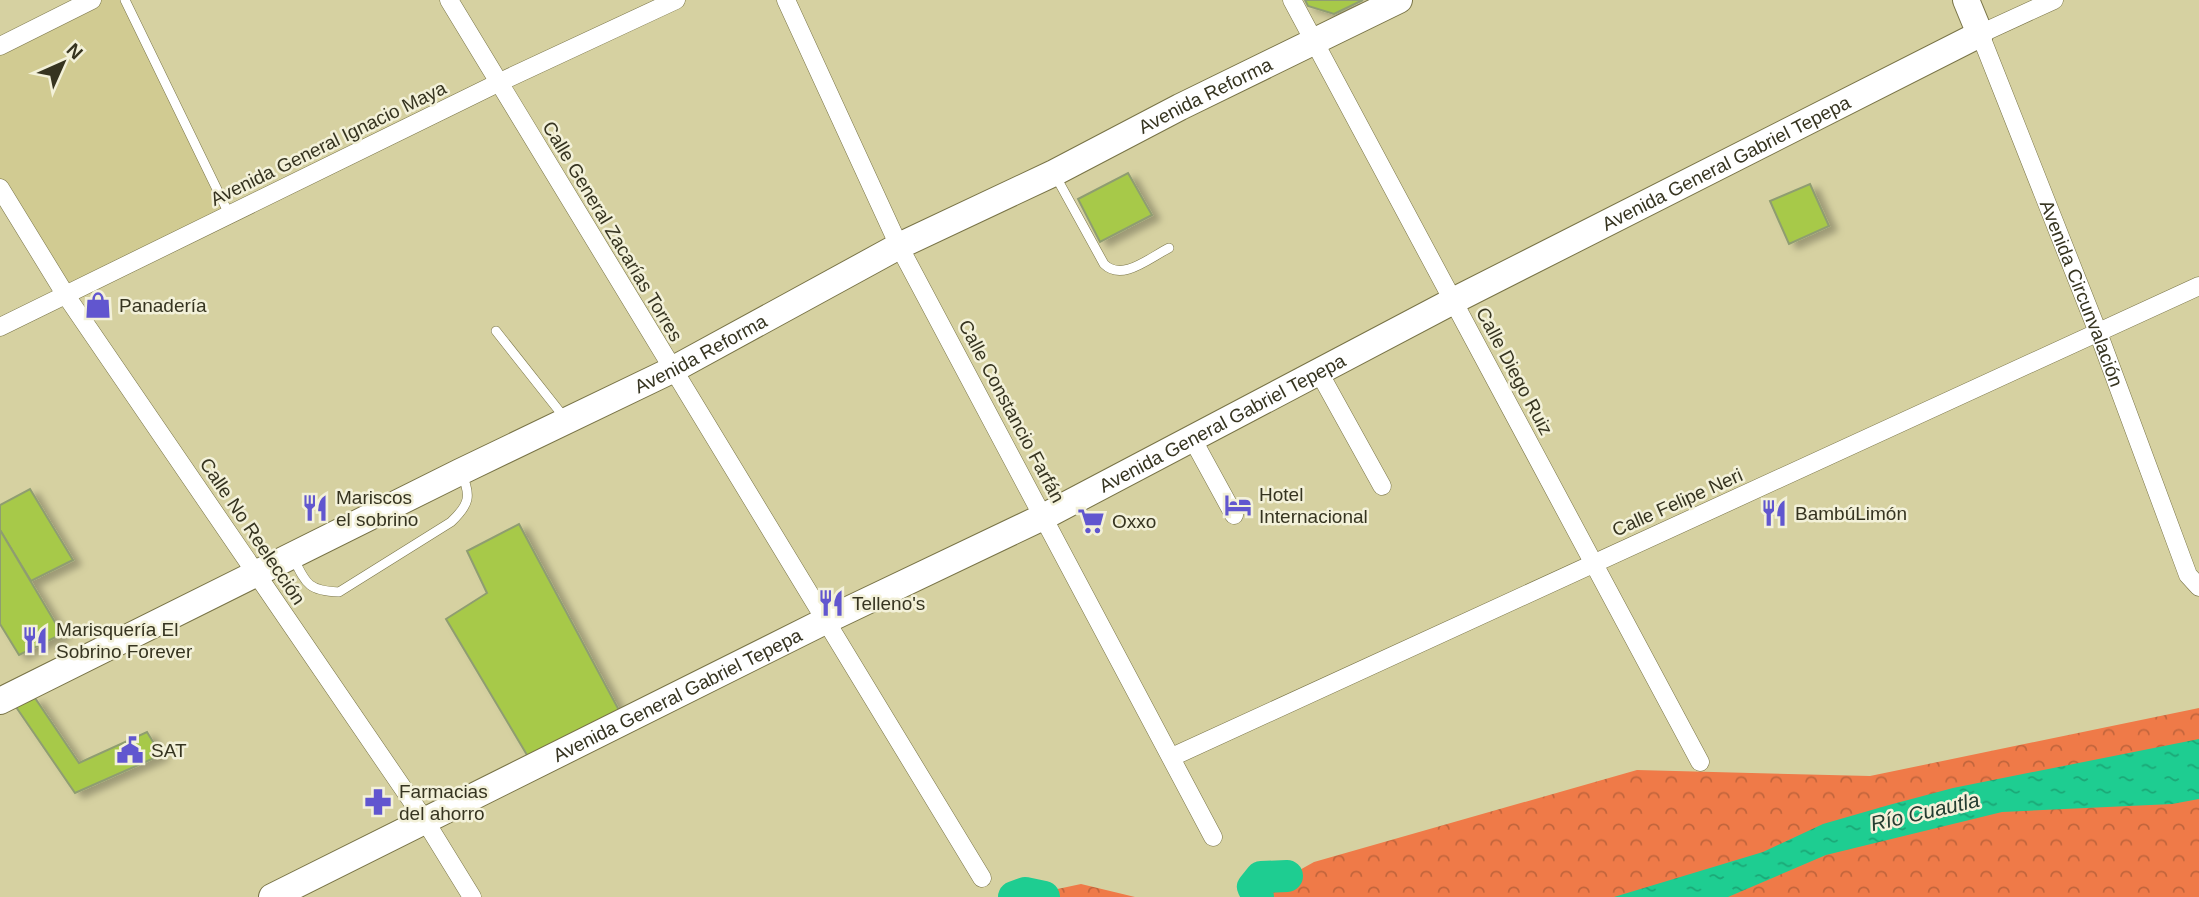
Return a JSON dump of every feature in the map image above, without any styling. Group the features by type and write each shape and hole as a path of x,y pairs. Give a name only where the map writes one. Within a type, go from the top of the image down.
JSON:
{"main road":[{"name":"Avenida Reforma","path":"0,701 460,472 673,370 899,246 1054,173 1399,0"},
{"name":"Avenida Circunvalación","path":"1966,0 1980,34"},
{"name":"Avenida General Gabriel Tepepa","path":"272,897 827,620 1045,516 1320,374 1453,301 1980,34"}],"street":[{"path":"0,46 92,0"},
{"name":"Calle General Zacarías Torres","path":"449,0 982,878"},
{"name":"Avenida General Ignacio Maya","path":"0,327 500,82 676,0"},
{"name":"Calle Constancio Farfán","path":"786,0 899,246 1045,516 1213,837"},
{"name":"Calle Diego Ruiz","path":"1292,0 1700,762"},
{"path":"1980,34 2054,0"},
{"name":"Avenida Circunvalación","path":"1980,34 2099,335 2188,575 2199,587"},
{"name":"Calle No Reelección","path":"0,188 65,294 424,819 472,897"},
{"name":"Calle Felipe Neri","path":"1172,757 2099,335 2199,286"},
{"path":"1320,374 1382,486"},
{"path":"1193,440 1234,515"}],"lane":[{"path":"125,0 229,214"},
{"path":"1054,173 1104,264 1111,271 1120,273 1169,248"},
{"path":"496,331 567,422"},
{"path":"293,555 304,581 319,591 339,592 451,522 463,511 469,502 469,489 460,472"}],"shaded area":[{"path":"92,0 125,0 229,214 65,294 0,188 0,46"}],"green space":[{"path":"2199,708 2199,897 1251,897 1314,862 1637,770 1870,776"},
{"path":"1081,884 1135,897 1020,897"}],"water":[{"name":"Río Cuautla","path":"2199,739 2199,799 2172,804 2002,812 1826,855 1728,897 1614,897 1763,852 1823,824 1889,805 1953,788"}],"building":[{"path":"1305,0 1363,0 1334,14 1308,6"},
{"path":"1128,173 1152,215 1100,242 1078,199"},
{"path":"1810,184 1829,226 1789,244 1770,201"},
{"path":"30,489 73,560 31,581 0,530 0,505"},
{"path":"519,524 621,714 530,760 446,619 487,593 467,551"},
{"path":"0,530 62,634 19,655 0,624"},
{"path":"35,698 79,763 147,732 161,755 75,793 16,707"}],"waterway":[{"path":"1258,897 1253,887 1261,877 1287,876"},
{"path":"1014,897 1025,893 1044,897"}],"place":[{"name":"Panadería","path":"98,305"},
{"name":"Hotel Internacional","path":"1238,505"},
{"name":"Mariscos el sobrino","path":"315,508"},
{"name":"BambúLimón","path":"1774,513"},
{"name":"Oxxo","path":"1091,521"},
{"name":"Telleno's","path":"831,603"},
{"name":"Marisquería El Sobrino Forever","path":"35,640"},
{"name":"SAT","path":"130,750"},
{"name":"Farmacias del ahorro","path":"378,802"}]}
